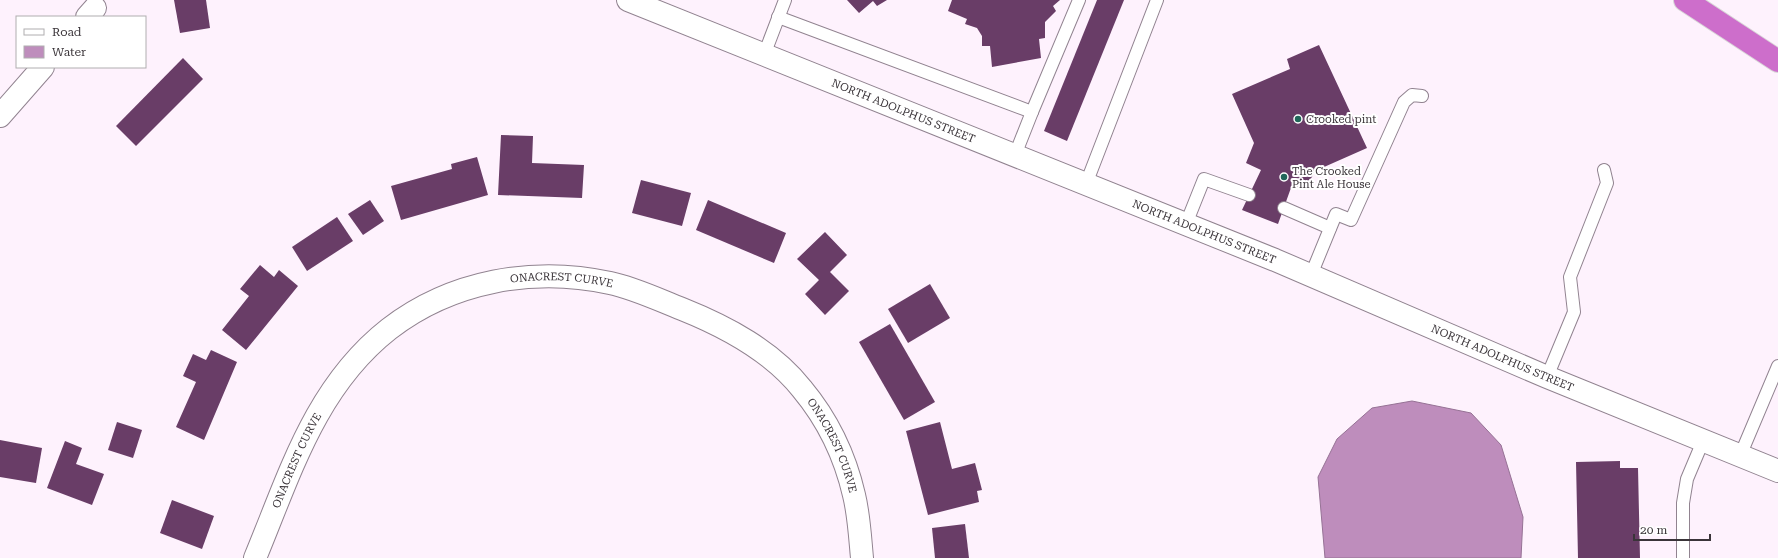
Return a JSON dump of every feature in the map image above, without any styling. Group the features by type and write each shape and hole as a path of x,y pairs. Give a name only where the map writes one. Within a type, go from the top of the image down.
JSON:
{"highway":[{"path":"1684,0 1778,61"}],"street":[{"name":"NORTH ADOLPHUS STREET","path":"628,0 1311,275 1547,377 1778,471"},
{"path":"0,116 42,68"},
{"name":"ONACREST CURVE","path":"255,558 313,419 338,380 362,352 390,328 421,308 455,293 491,282 527,277 564,276 610,283 645,294 702,317 738,335 769,356 802,388 831,433 844,460 854,496 862,558"}],"lane":[{"path":"764,55 785,0"},
{"path":"1015,155 1079,0"},
{"path":"1086,184 1157,0"},
{"path":"778,17 1032,112"},
{"path":"1311,275 1336,214 1351,220 1404,102 1412,95 1422,96"},
{"path":"1547,377 1574,312 1570,277 1607,184 1604,170"},
{"path":"1186,224 1204,178 1249,195"},
{"path":"1284,208 1330,228"},
{"path":"1740,456 1778,366"},
{"path":"1683,558 1683,503 1686,479 1703,441"}],"water":[{"path":"1412,401 1471,413 1501,445 1523,517 1521,558 1325,558 1318,477 1337,439 1372,408"}],"building":[{"path":"174,0 206,0 210,28 180,33"},
{"path":"847,0 887,0 877,6 873,1 859,13"},
{"path":"952,0 1060,0 1053,6 1056,11 1045,22 1045,38 1039,39 1041,58 992,67 990,46 982,46 982,36 977,28 965,24 967,19 948,11"},
{"path":"1097,0 1124,0 1067,141 1044,131"},
{"name":"Crooked pint","path":"1319,45 1367,148 1315,171 1305,190 1292,185 1278,224 1242,210 1261,170 1246,163 1254,143 1232,94 1290,69 1287,59"},
{"path":"183,58 203,79 136,146 116,126"},
{"path":"501,135 533,136 532,163 584,165 582,198 498,195"},
{"path":"477,157 488,195 401,220 391,186 452,169 451,164"},
{"path":"641,180 691,193 682,226 632,213"},
{"path":"370,200 384,221 363,235 348,214"},
{"path":"708,200 786,233 774,263 696,230"},
{"path":"337,217 353,241 307,271 292,247"},
{"path":"825,232 847,255 830,272 849,291 825,315 805,294 819,280 797,259"},
{"path":"260,265 274,277 279,270 298,286 246,350 222,330 249,296 240,289"},
{"path":"930,284 950,318 908,343 888,309"},
{"path":"890,324 935,402 904,420 859,342"},
{"path":"211,350 237,362 204,440 176,427 196,382 183,376 193,354 206,360"},
{"path":"117,422 142,430 133,458 108,450"},
{"path":"940,422 952,469 975,463 982,490 977,491 979,502 928,515 906,431"},
{"path":"0,440 42,448 36,483 0,477"},
{"path":"65,441 82,448 76,464 104,474 92,505 47,488"},
{"path":"1620,461 1620,468 1638,468 1640,558 1578,558 1576,462"},
{"path":"172,500 214,516 202,549 160,533"},
{"path":"965,524 969,558 935,558 932,528"}],"place":[{"name":"Crooked pint","path":"1298,119"},
{"name":"The Crooked Pint Ale House","path":"1284,177"}]}
